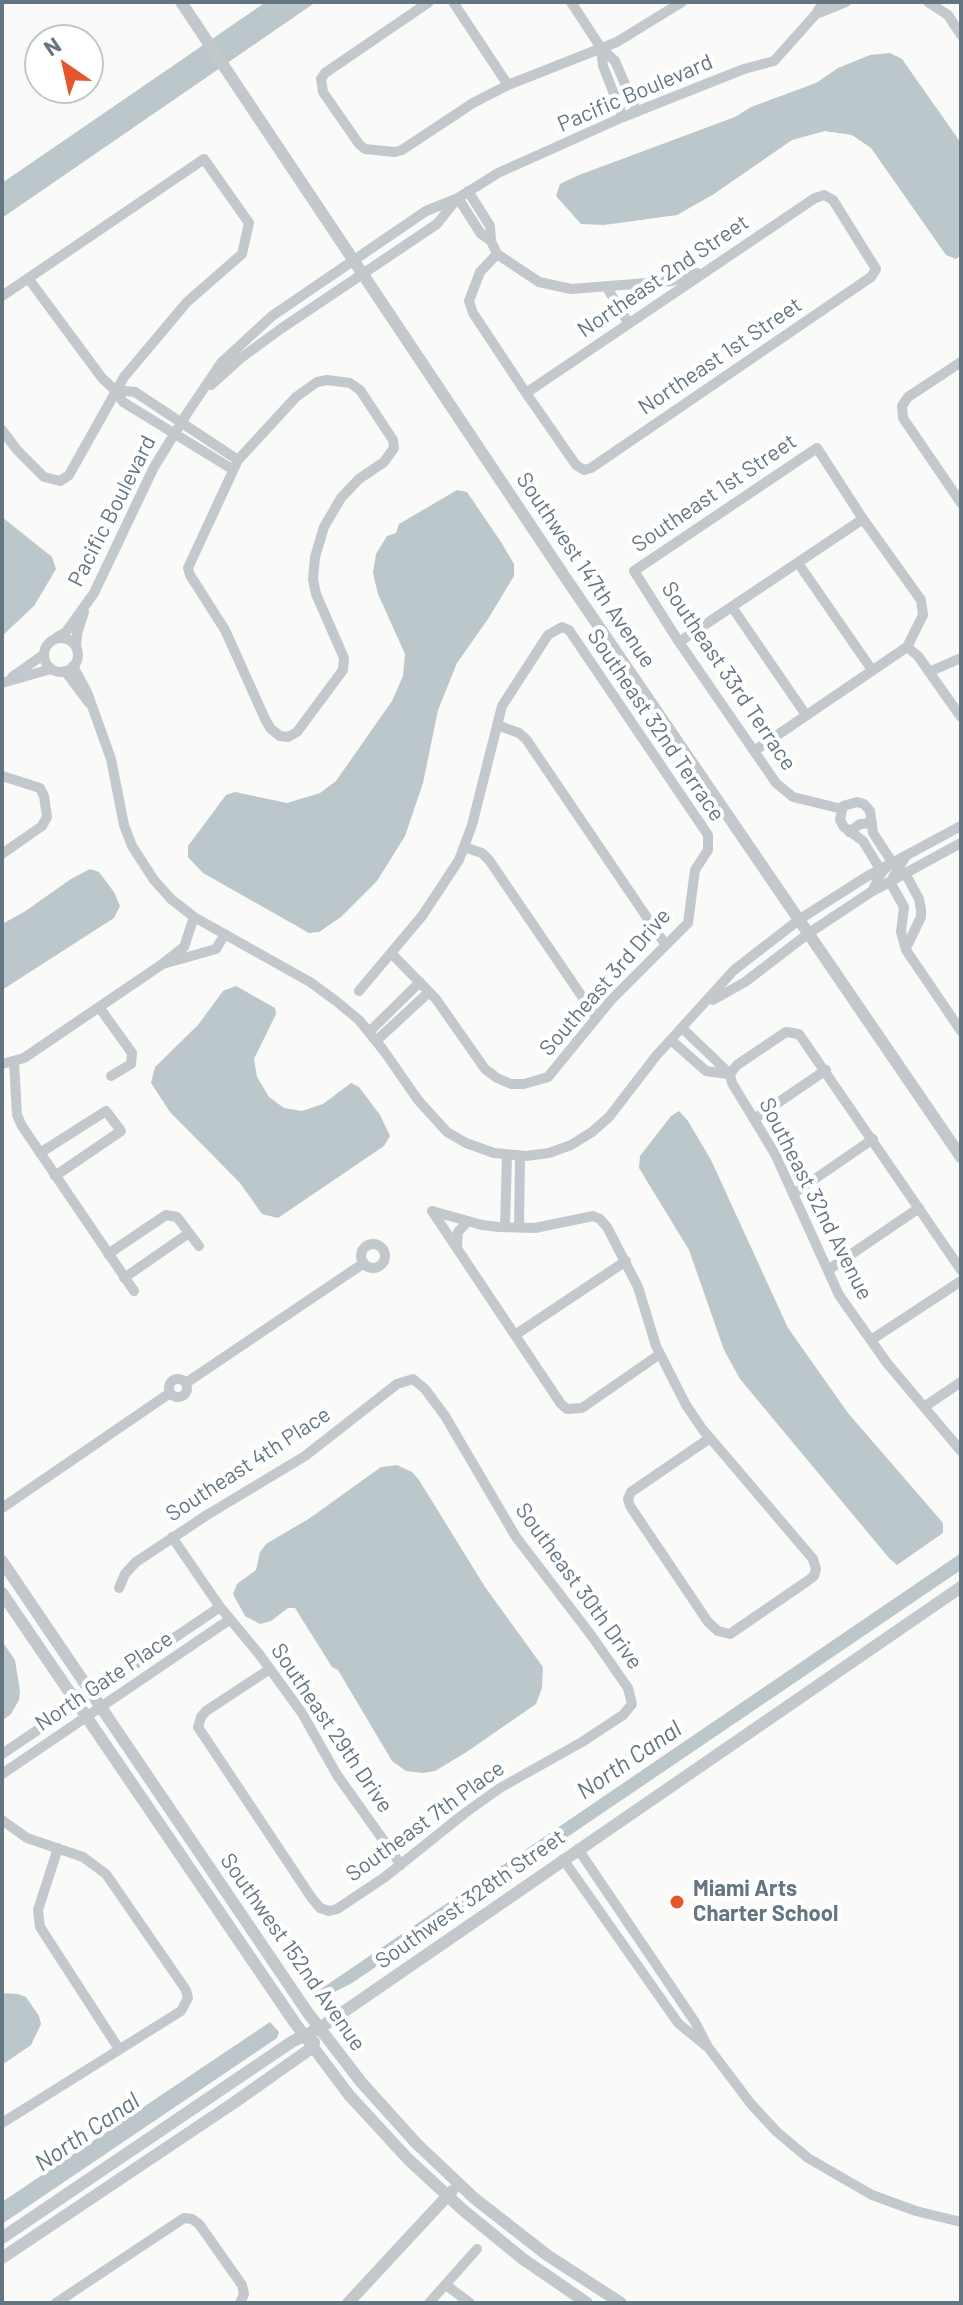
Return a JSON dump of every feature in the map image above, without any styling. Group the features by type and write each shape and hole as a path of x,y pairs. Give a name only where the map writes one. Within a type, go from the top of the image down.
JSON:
{"street":[{"name":"Southwest 147th Avenue","path":"181,2 565,577 961,1157"},
{"path":"429,2 325,73 321,79 323,92 365,149 402,150 473,103 508,85 630,36 682,2"},
{"path":"453,2 508,85"},
{"path":"571,2 601,48 615,61 637,112"},
{"path":"816,14 823,2"},
{"path":"816,14 846,2"},
{"path":"928,2 948,15 961,35"},
{"name":"Pacific Boulevard","path":"76,647 86,607 122,539 154,467 221,363 272,316 426,211 458,198 498,173 623,117 744,69 774,61 816,14"},
{"path":"601,48 603,66 623,117"},
{"path":"2,296 204,159 249,223 242,254 187,302 115,390 69,475 60,481 44,477 2,430"},
{"path":"468,191 490,226 491,241 497,254 539,282 571,289 672,281 711,268"},
{"name":"Northeast 2nd Street","path":"526,393 815,198 824,195 833,200 876,269"},
{"path":"458,198 481,234 491,241"},
{"name":"Pacific Boulevard","path":"201,394 241,358 437,224 458,198"},
{"path":"426,211 437,224"},
{"path":"497,254 480,272 469,301 473,313 526,393"},
{"name":"Northeast 1st Street","path":"526,393 576,465 584,470 591,468 871,277 876,269"},
{"path":"28,278 123,402 212,457 235,464"},
{"path":"606,286 629,324"},
{"path":"961,362 908,397 902,406 903,418 961,503"},
{"path":"327,380 350,383 360,390 393,440 394,448 384,462 359,479 341,498 324,527 315,557 313,579 316,594 344,658 343,670 297,732 288,737 280,736 271,729 225,630 188,568 235,464 296,397 317,382 327,380"},
{"path":"115,390 140,395 219,447 235,464"},
{"path":"132,407 140,395"},
{"path":"212,457 219,447"},
{"name":"Southeast 1st Street","path":"634,571 817,448 863,519"},
{"path":"679,642 863,519 921,600 923,615 907,647 754,751"},
{"path":"798,563 872,670"},
{"name":"Southeast 33rd Terrace","path":"634,571 679,642 784,792 842,809 851,803 864,804 870,811 872,823"},
{"name":"Pacific Boulevard","path":"57,637 66,632 86,607"},
{"path":"732,607 806,715"},
{"name":"Southeast 32nd Terrace","path":"497,725 502,706 548,635 562,627 569,630 708,835 709,843"},
{"path":"6,680 43,655 47,644 57,637 69,639 76,647 78,657 69,669"},
{"path":"907,647 918,656 961,717"},
{"path":"43,655 51,669"},
{"path":"929,672 961,658"},
{"path":"6,680 51,669 69,669"},
{"path":"69,669 91,704 111,759 118,805 132,846 154,880 171,899 194,917 310,982 336,1001 372,1037 418,1100 447,1132 494,1153 520,1156 549,1153 592,1132 609,1117 671,1040 734,970 800,919 892,862 961,826"},
{"path":"359,991 444,886 464,847 497,725 526,739 665,944"},
{"path":"2,776 40,788 47,817 42,826 2,854"},
{"path":"842,809 840,820 849,832 863,841 880,869"},
{"path":"849,832 860,824 872,823 873,833 892,862"},
{"name":"Southeast 3rd Drive","path":"391,953 450,1016 485,1069 511,1084 524,1084 548,1077 596,1017 688,923 695,870 709,843"},
{"path":"704,1005 745,982 809,933 871,892 961,843"},
{"path":"464,847 482,853 489,860 596,1017"},
{"path":"890,882 907,854"},
{"path":"871,892 882,872 892,862"},
{"path":"905,873 921,909 921,917 906,950"},
{"path":"890,882 904,907 901,932 906,950 961,1031"},
{"path":"2,1064 14,1062 161,965 184,947 194,917"},
{"path":"161,965 216,949 225,934"},
{"path":"184,947 190,958"},
{"path":"372,1037 420,982"},
{"path":"372,1037 429,992"},
{"path":"403,999 412,1008"},
{"path":"99,1007 132,1053 131,1064 111,1076"},
{"name":"Southeast 32nd Avenue","path":"682,1028 730,1074 732,1083 775,1154 839,1295 871,1340 961,1451"},
{"path":"671,1040 706,1071 730,1074 737,1065 786,1032 799,1034 961,1270"},
{"path":"14,1062 17,1115 22,1126 134,1291"},
{"path":"754,1119 826,1070"},
{"path":"40,1153 106,1111 121,1131 55,1176"},
{"path":"793,1194 873,1139"},
{"path":"505,1227 507,1155"},
{"path":"519,1228 520,1156"},
{"path":"828,1270 919,1208"},
{"path":"660,1354 577,1410 561,1404 432,1211 468,1221 519,1228 561,1225 593,1216 607,1227 638,1287 660,1354 686,1405 710,1438 813,1559 816,1569 814,1576 730,1634 723,1634 708,1622 628,1499 631,1492 710,1438"},
{"path":"108,1254 166,1215 177,1217 199,1246"},
{"path":"458,1250 458,1232 468,1221"},
{"path":"124,1278 189,1233"},
{"path":"515,1335 626,1261"},
{"path":"2,1508 170,1393 184,1395 186,1383 364,1263"},
{"path":"871,1340 961,1281"},
{"name":"Southeast 4th Place","path":"119,1588 125,1574 136,1562 290,1466 407,1379"},
{"name":"Southeast 30th Drive","path":"407,1379 420,1383 445,1416 516,1537 630,1690 632,1704"},
{"path":"924,1407 961,1382"},
{"name":"Southeast 29th Drive","path":"172,1537 229,1620 302,1713 337,1775 401,1865"},
{"name":"Southwest 152nd Avenue","path":"2,1561 320,2028 376,2099 458,2184 534,2246 621,2303"},
{"name":"Southwest 328th Street","path":"2,2238 303,2034 320,2028 961,1587"},
{"name":"Southwest 152nd Avenue","path":"2,1593 303,2034 376,2126 448,2197 510,2250 587,2303"},
{"name":"North Gate Place","path":"2,1754 220,1607"},
{"name":"North Gate Place","path":"2,1774 229,1620"},
{"path":"150,1654 160,1667"},
{"name":"Southeast 7th Place","path":"270,1669 206,1711 198,1727 302,1884 320,1908 329,1911 337,1909 401,1865 465,1813 517,1778 590,1737 623,1715 632,1704"},
{"path":"22,1741 31,1755"},
{"path":"2,1820 27,1838 89,1860 111,1880 186,1990 188,2000 183,2010 2,2123"},
{"path":"58,1848 38,1910 40,1927 119,2049"},
{"path":"578,1849 695,2022 708,2047 762,2117 808,2158 854,2186 927,2215 961,2222"},
{"path":"563,1859 678,2023 708,2047"},
{"path":"2,2258 313,2047 320,2028"},
{"path":"348,2303 458,2184"},
{"path":"56,2303 176,2221 188,2218 199,2224 242,2285 240,2303"},
{"path":"429,2303 477,2249"},
{"path":"446,2285 470,2303"}],"shaded area":[{"path":"266,2 316,2 2,218 2,183"},
{"path":"890,53 902,59 961,143 961,255 956,259 946,255 871,148 852,135 825,131 792,140 714,194 677,215 604,225 581,224 556,196 560,184 579,175 735,117 751,107 816,83 838,68 870,55"},
{"path":"457,490 467,492 501,542 514,564 514,576 457,663 438,710 423,783 405,836 377,881 341,917 319,932 309,933 203,873 188,857 188,846 226,795 235,792 287,803 320,793 336,781 392,701 403,676 405,654 378,594 373,573 376,554 387,536 396,533 399,524"},
{"path":"2,517 52,557 56,569 34,606 2,636"},
{"path":"90,869 99,872 114,892 120,906 114,918 2,990 2,924"},
{"path":"236,986 275,1008 276,1014 254,1059 257,1077 269,1097 284,1108 302,1111 323,1104 351,1083 359,1087 380,1115 390,1136 384,1146 278,1218 262,1214 240,1183 170,1112 151,1083 155,1067 198,1025 223,991"},
{"path":"679,1111 711,1160 788,1328 848,1413 943,1523 943,1533 897,1565 740,1379 724,1350 689,1250 639,1168 640,1156 671,1116"},
{"path":"397,1465 412,1472 419,1480 485,1587 543,1667 542,1688 536,1704 465,1753 435,1771 423,1773 406,1771 392,1761 338,1670 332,1667 295,1608 288,1608 271,1621 260,1624 245,1616 233,1594 237,1584 256,1570 260,1552 266,1544 310,1518 381,1467"},
{"name":"North Canal","path":"961,1553 961,1570 352,1983 329,1995 318,1991"},
{"path":"2,1641 15,1660 20,1691 11,1714 2,1721"},
{"path":"2,1993 26,1997 41,2024 31,2045 2,2065"},
{"name":"North Canal","path":"270,2022 279,2032 277,2038 2,2224 2,2202"}],"place":[{"name":"Miami Arts Charter School","path":"677,1902"}]}
